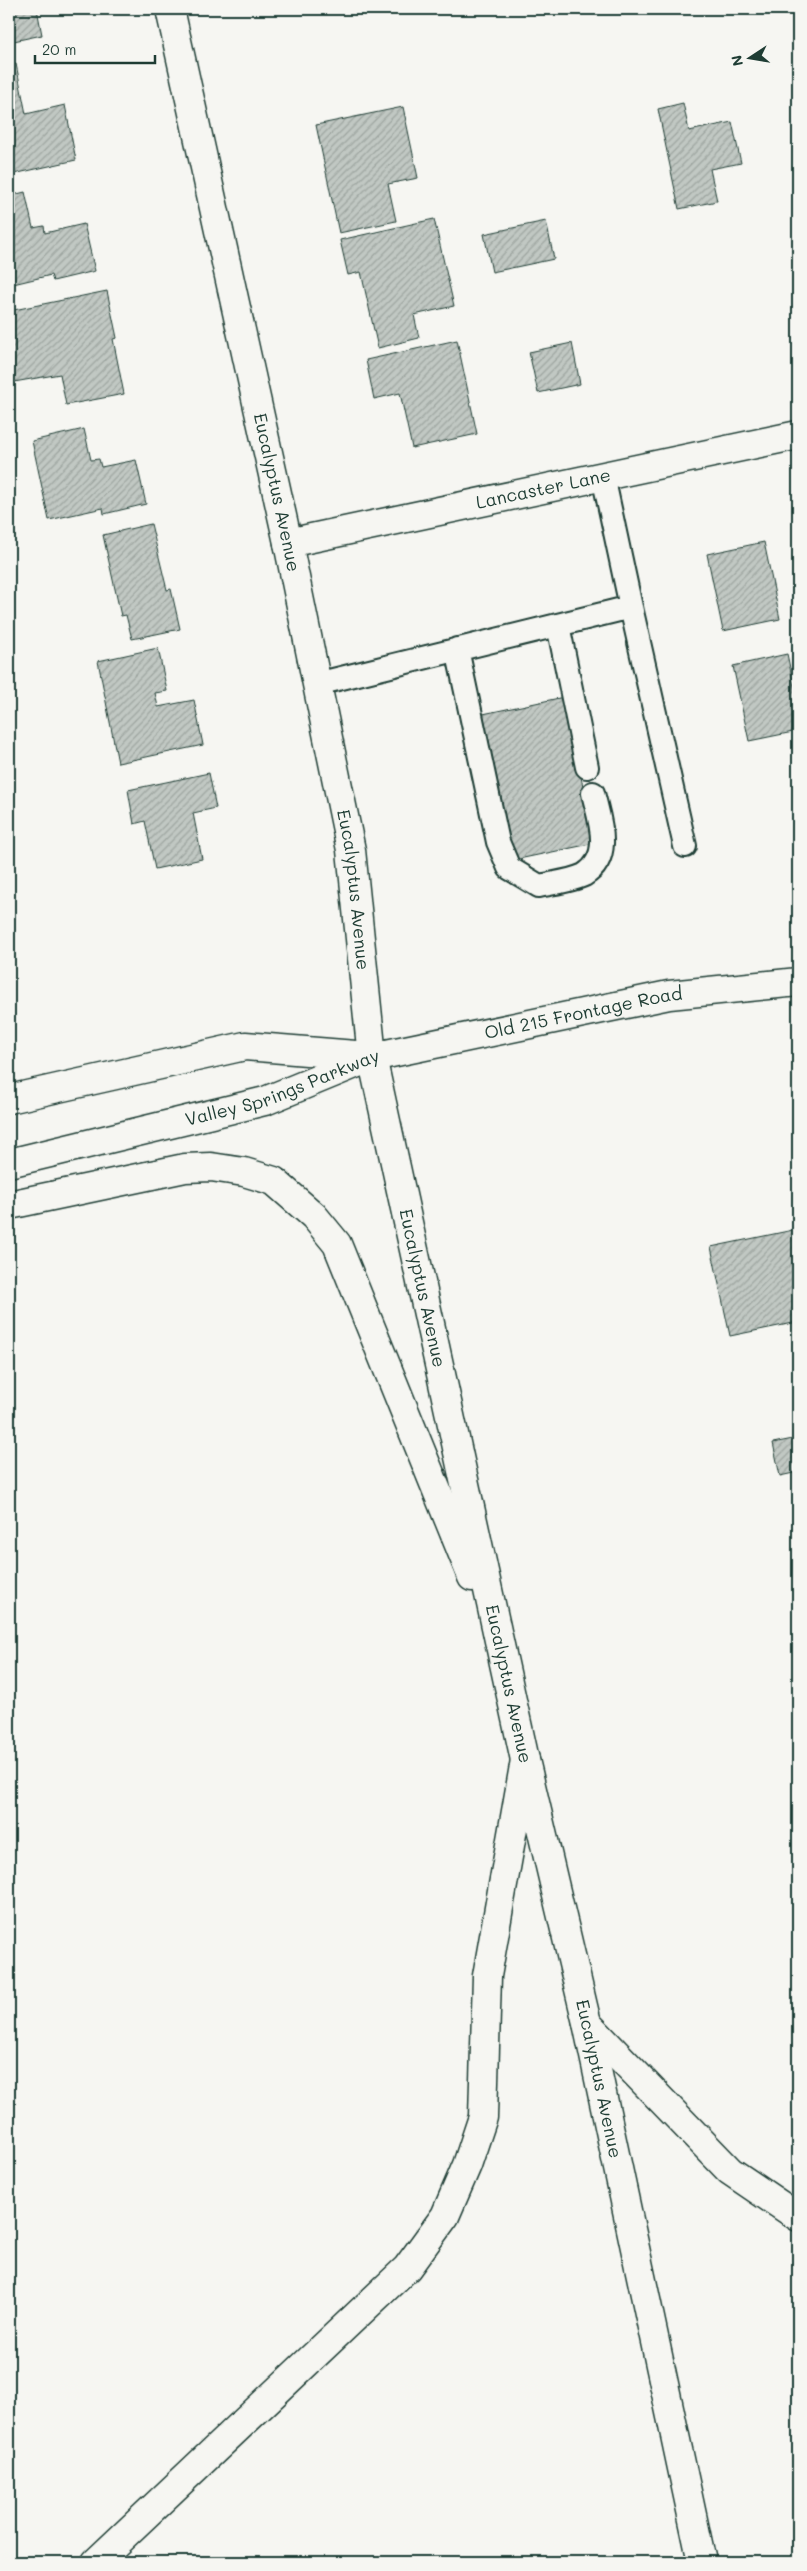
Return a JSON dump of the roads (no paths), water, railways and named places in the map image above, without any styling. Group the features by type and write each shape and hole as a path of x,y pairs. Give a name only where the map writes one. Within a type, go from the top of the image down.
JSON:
{"main road":[{"name":"Eucalyptus Avenue","path":"170,9 288,543 351,850 372,1056 525,1760 586,2023 702,2562"},
{"name":"Lancaster Lane","path":"288,543 603,476 798,439"},
{"name":"Old 215 Frontage Road","path":"372,1056 669,995 798,982"},
{"name":"Valley Springs Parkway","path":"9,1099 245,1046 372,1056"},
{"name":"Valley Springs Parkway","path":"9,1163 265,1101 372,1056"},
{"path":"9,1205 185,1168 211,1167 244,1172 274,1181 295,1198 336,1244 500,1645"},
{"path":"96,2562 407,2268 445,2216 467,2165 483,2117 487,1976 525,1760"},
{"path":"586,2023 730,2171 798,2217"}],"lane":[{"path":"603,476 684,846"},
{"path":"317,684 631,607"},
{"path":"558,625 587,766"},
{"path":"457,650 498,842 509,868 539,886 584,874 599,859 604,841 593,793"}]}
